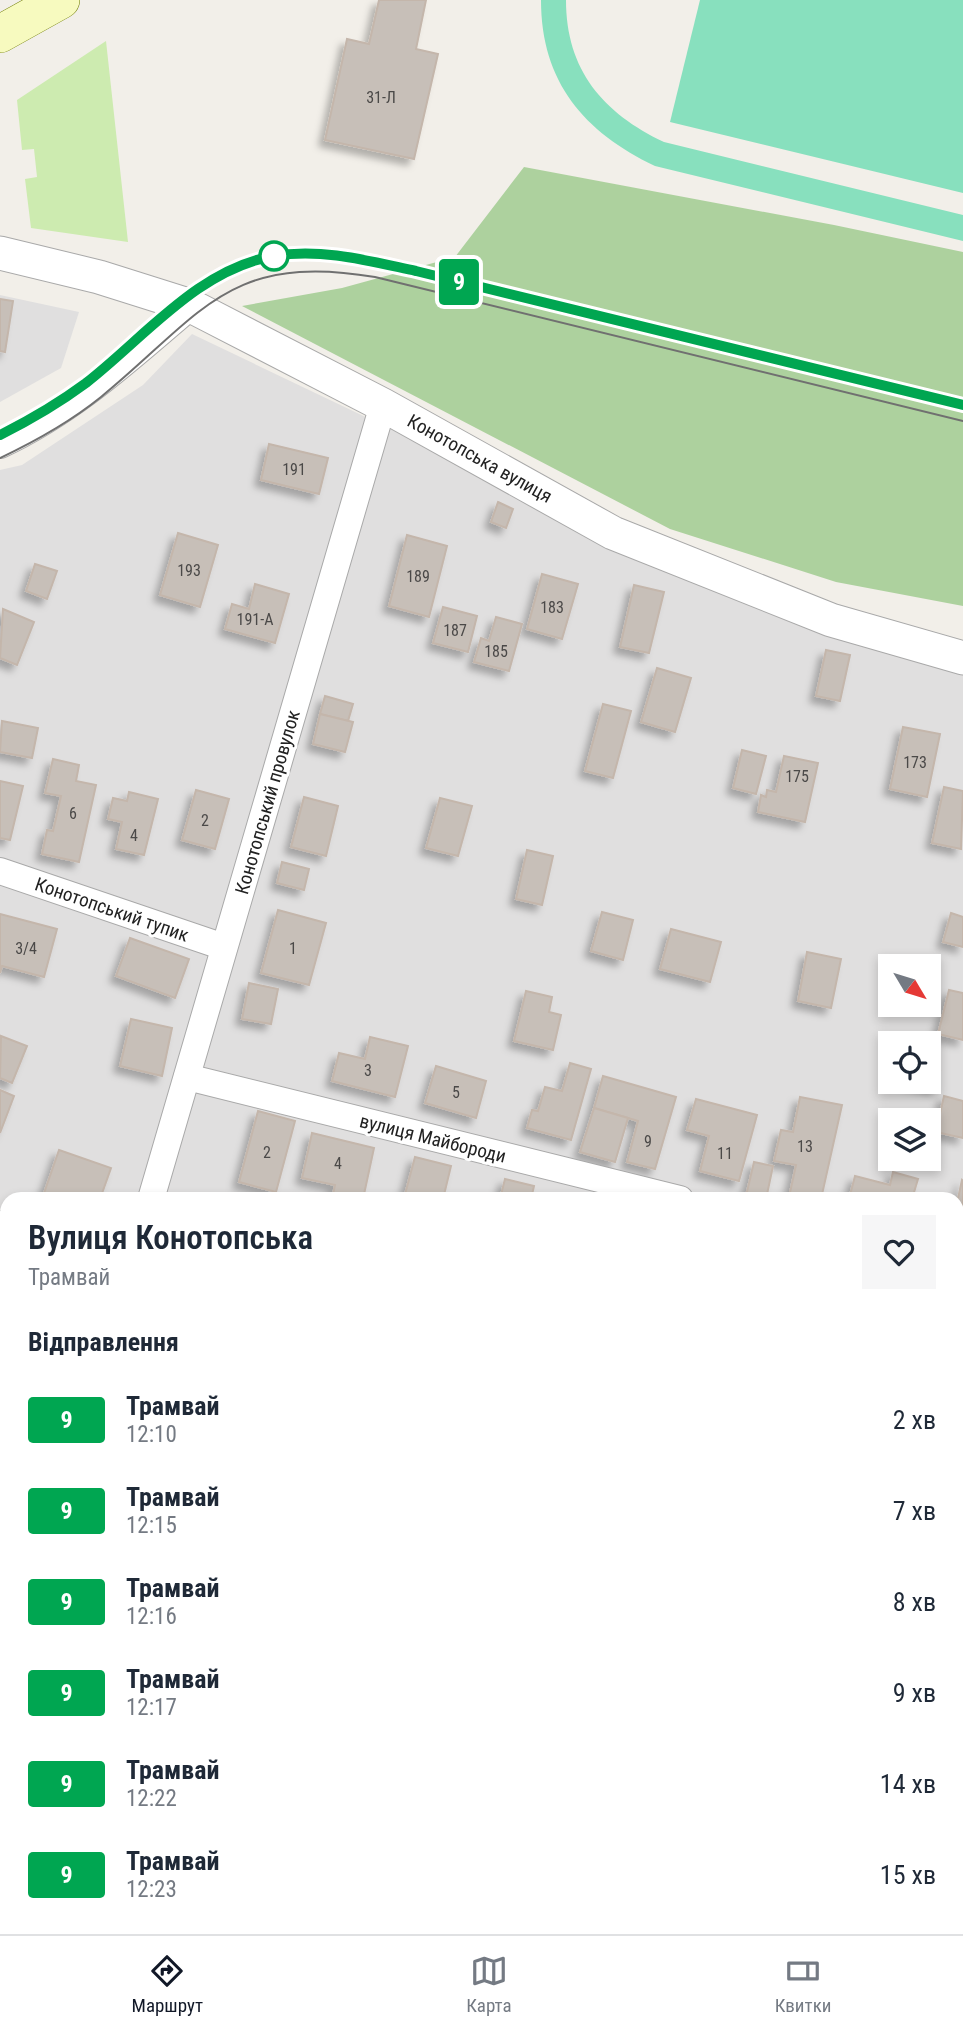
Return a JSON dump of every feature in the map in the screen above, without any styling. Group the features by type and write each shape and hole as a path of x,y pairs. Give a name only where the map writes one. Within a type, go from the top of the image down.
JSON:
{"main road":[{"path":"0,34 61,0"}],"street":[{"name":"Конотопська вулиця","path":"0,253 122,283 191,306 383,405 613,533 831,620 963,658"},
{"path":"0,445 57,415 92,391 191,306"},
{"name":"Конотопський провулок","path":"153,1192 383,405"},
{"name":"Конотопський тупик","path":"0,871 224,947"},
{"name":"вулиця Майбороди","path":"187,1077 652,1192"}],"shaded area":[{"path":"0,295 79,312 61,368 0,402"},
{"path":"192,334 443,454 963,671 963,1192 0,1192 0,470 22,465 143,385"}],"green space":[{"path":"541,0 566,0 573,48 581,68 606,103 642,130 664,142 963,215 963,241 655,166 630,152 588,120 571,101 558,80 543,29"},
{"path":"700,0 963,0 963,193 670,122"},
{"path":"106,41 128,242 31,228 25,179 37,177 34,149 22,150 17,100"},
{"path":"524,167 963,252 963,606 836,582 670,529 242,306 342,288 455,257"}],"building":[{"path":"379,0 426,0 416,49 438,54 414,159 325,140 347,39 369,44"},
{"path":"0,299 13,301 5,352 0,351"},
{"path":"269,444 328,458 319,494 261,480"},
{"path":"498,502 513,509 506,528 491,522"},
{"path":"178,533 218,545 200,607 160,595"},
{"path":"407,535 447,546 429,617 389,606"},
{"path":"35,564 57,571 47,599 26,591"},
{"path":"542,574 578,584 562,639 527,629"},
{"path":"255,584 289,594 275,643 225,629 232,604 249,609"},
{"path":"634,585 664,592 649,653 620,647"},
{"path":"443,607 477,616 468,652 433,643"},
{"path":"3,609 34,622 17,665 0,658"},
{"path":"496,617 522,624 509,671 474,662 481,638 489,641"},
{"path":"826,650 850,655 840,701 816,696"},
{"path":"657,668 691,678 675,732 641,722"},
{"path":"325,696 353,704 348,721 320,714"},
{"path":"603,704 631,711 613,778 585,771"},
{"path":"320,714 353,722 345,752 313,744"},
{"path":"2,721 38,728 32,758 0,752"},
{"path":"903,727 940,734 927,797 890,789"},
{"path":"742,750 766,756 756,794 733,788"},
{"path":"784,756 818,763 805,822 758,812 761,795 766,797 767,790 776,792"},
{"path":"53,759 79,765 76,781 96,785 79,862 42,854 47,830 53,831 61,796 45,793"},
{"path":"0,781 23,786 10,840 0,838"},
{"path":"944,787 963,791 961,849 932,843"},
{"path":"196,790 229,799 215,849 182,840"},
{"path":"129,792 158,799 144,855 116,849 122,822 108,819 113,798 127,801"},
{"path":"304,797 338,806 326,856 291,847"},
{"path":"440,798 472,806 458,856 426,848"},
{"path":"527,850 553,856 542,905 516,899"},
{"path":"282,862 309,869 304,890 277,883"},
{"path":"278,910 326,923 309,985 261,973"},
{"path":"602,912 633,920 623,960 591,951"},
{"path":"951,913 963,917 963,947 943,942"},
{"path":"0,914 57,929 44,977 2,966 0,973"},
{"path":"671,929 721,942 710,982 660,969"},
{"path":"130,938 189,959 175,998 116,976"},
{"path":"807,952 841,959 831,1008 798,1001"},
{"path":"249,983 278,989 271,1024 242,1019"},
{"path":"949,990 963,993 963,1040 941,1035 939,1031"},
{"path":"526,991 552,997 549,1012 561,1015 553,1050 514,1041"},
{"path":"131,1019 172,1028 162,1076 120,1066"},
{"path":"1,1036 27,1046 12,1083 0,1078"},
{"path":"370,1037 408,1046 395,1097 332,1081 339,1053 365,1059"},
{"path":"570,1063 591,1069 571,1140 527,1128 532,1110 538,1111 545,1087 562,1091"},
{"path":"436,1066 486,1081 476,1118 425,1103"},
{"path":"603,1076 676,1097 655,1169 627,1162 638,1121 594,1108"},
{"path":"0,1090 14,1096 0,1133"},
{"path":"944,1096 963,1101 963,1138 941,1133"},
{"path":"800,1097 842,1105 823,1192 790,1192 796,1165 774,1161 781,1130 793,1132"},
{"path":"696,1099 757,1115 739,1181 700,1171 709,1136 687,1130"},
{"path":"594,1108 628,1118 615,1162 580,1152"},
{"path":"258,1111 295,1121 276,1192 239,1182"},
{"path":"312,1133 374,1148 365,1192 334,1192 335,1185 302,1178"},
{"path":"59,1150 111,1168 102,1192 44,1192"},
{"path":"415,1157 451,1166 445,1192 406,1192"},
{"path":"754,1162 773,1166 767,1192 747,1192"},
{"path":"893,1172 918,1179 914,1192 851,1192 855,1176 890,1185"},
{"path":"505,1179 534,1186 533,1192 502,1192"}],"tram line":[{"name":"9","path":"0,435 29,421 73,393 197,289 216,277 238,266 272,256 310,253 356,258 416,271 963,405"},
{"path":"0,435 44,411 86,383 196,290 246,263 292,254 328,255 381,263 963,405"},
{"path":"0,458 52,431 89,406 193,316 221,296 250,282 284,274 325,272 375,277 963,421"}]}
